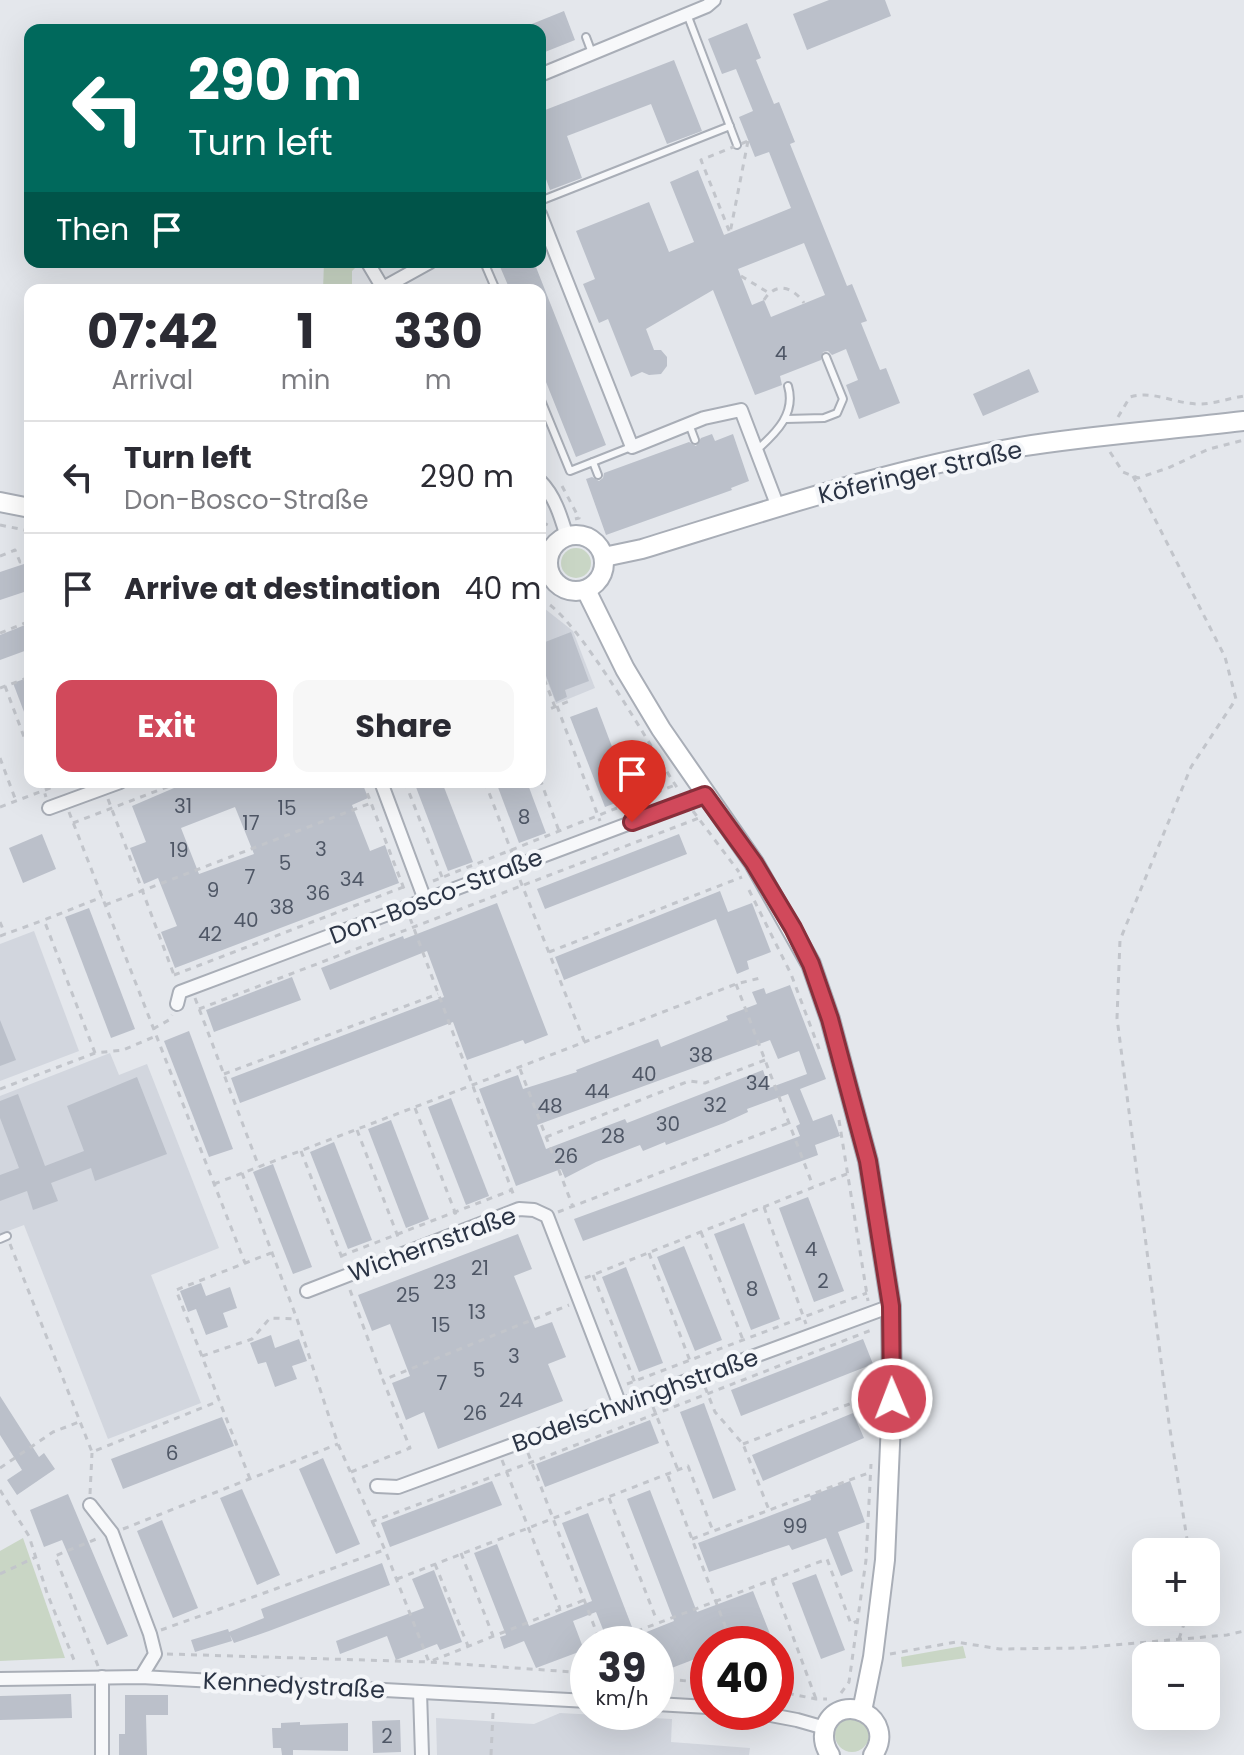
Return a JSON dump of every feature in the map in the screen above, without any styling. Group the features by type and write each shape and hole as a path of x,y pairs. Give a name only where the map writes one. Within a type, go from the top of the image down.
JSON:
{"street":[{"path":"546,72 714,0"},
{"path":"546,229 632,447 689,424 741,410 778,507"},
{"path":"393,284 420,268"},
{"name":"Köferinger Straße","path":"604,557 642,549 924,467 1020,447 1244,421"},
{"path":"546,487 557,506 567,537"},
{"path":"0,502 24,507"},
{"path":"546,562 553,548 567,537 585,537 600,548 604,557 603,573 586,590 562,587 546,568"},
{"path":"586,590 625,669 705,795 754,863 811,964 830,1019 868,1161 891,1306 892,1399 885,1560 873,1657 862,1711"},
{"path":"49,808 104,788"},
{"path":"383,788 425,900"},
{"name":"Don-Bosco-Straße","path":"183,995 705,795"},
{"name":"Wichernstraße","path":"307,1291 519,1209 534,1210 547,1216 620,1405"},
{"name":"Bodelschwinghstraße","path":"377,1486 398,1487 891,1306"},
{"path":"90,1505 112,1533 150,1634 155,1654 141,1677"},
{"path":"102,1677 102,1755"},
{"name":"Kennedystraße","path":"0,1679 141,1677 570,1700"},
{"path":"420,1692 422,1755"},
{"path":"830,1755 824,1740 825,1728 837,1713 845,1710 862,1711 872,1718 880,1739 878,1753"},
{"path":"794,1719 825,1728"}],"lane":[{"path":"687,14 737,145"},
{"path":"586,37 592,53"},
{"path":"546,199 730,126"},
{"path":"786,419 824,418 837,413 843,399 826,357"},
{"path":"758,449 786,419 791,395 788,386"},
{"path":"546,413 570,471 632,447"},
{"path":"689,424 695,440"},
{"path":"593,462 598,475"}],"path":[{"path":"748,141 730,233 701,160 737,145 748,141"},
{"path":"741,276 769,293"},
{"path":"764,300 777,288 787,287 804,303"},
{"path":"1244,396 1202,404 1171,401 1146,392 1130,397 1106,436 1111,458 1123,472 1138,478 1209,449 1244,440"},
{"path":"1133,476 1225,657 1236,699 1191,767 1120,940 1117,1018 1187,1538"},
{"path":"546,512 546,528"},
{"path":"0,525 24,530"},
{"path":"0,556 15,550 20,562 24,561"},
{"path":"546,601 575,629 686,802 742,877 549,952"},
{"path":"0,633 24,623"},
{"path":"24,679 3,687 24,738"},
{"path":"546,682 605,832"},
{"path":"546,710 572,700"},
{"path":"0,758 16,801"},
{"path":"174,975 404,887 442,877 675,785"},
{"path":"0,807 50,788"},
{"path":"104,788 174,975 183,995 199,1009 259,1167"},
{"path":"73,823 164,788"},
{"path":"365,788 404,887"},
{"path":"407,788 442,877"},
{"path":"487,788 522,886 585,1043"},
{"path":"543,788 559,831"},
{"path":"65,802 245,1263"},
{"path":"105,905 371,803"},
{"path":"199,1009 699,818"},
{"path":"749,891 791,974 821,1054"},
{"path":"0,922 2,935 102,897"},
{"path":"406,907 519,1209"},
{"path":"44,920 95,1053"},
{"path":"214,1184 736,984 760,978"},
{"path":"736,984 814,1187"},
{"path":"224,1074 438,994"},
{"path":"153,1029 169,1020 183,995"},
{"path":"0,1089 95,1053 123,1050 156,1036"},
{"path":"546,1137 689,1081 705,1083 765,1060"},
{"path":"520,1069 573,1207"},
{"path":"415,1108 462,1230"},
{"path":"837,1109 874,1342"},
{"path":"547,1216 789,1123"},
{"path":"357,1130 404,1253"},
{"path":"301,1151 410,1448 351,1473"},
{"path":"242,1173 297,1319 338,1444 385,1550 429,1662"},
{"path":"573,1283 849,1173"},
{"path":"341,1256 512,1190"},
{"path":"764,1207 811,1335"},
{"path":"701,1232 750,1358"},
{"path":"3,1238 92,1452 90,1505"},
{"path":"250,1479 176,1290 272,1253"},
{"path":"649,1253 690,1361 715,1412 743,1444 769,1510"},
{"path":"593,1275 635,1381 656,1413 678,1470"},
{"path":"614,1389 867,1293"},
{"path":"383,1380 580,1300"},
{"path":"202,1356 252,1339 270,1318 297,1319"},
{"path":"371,1522 874,1329"},
{"path":"743,1444 876,1394"},
{"path":"92,1452 219,1401"},
{"path":"0,1468 53,1432 80,1421"},
{"path":"523,1441 595,1626"},
{"path":"102,1677 55,1556 338,1444"},
{"path":"498,1450 560,1609"},
{"path":"837,1696 849,1682 866,1560 872,1457"},
{"path":"397,1579 688,1466 713,1531"},
{"path":"692,1539 871,1472"},
{"path":"668,1474 725,1626"},
{"path":"0,1490 29,1536 47,1593 80,1677"},
{"path":"609,1498 658,1622"},
{"path":"150,1634 385,1550"},
{"path":"461,1553 493,1636"},
{"path":"0,1574 36,1557"},
{"path":"648,1626 827,1559 851,1624 857,1621"},
{"path":"435,1564 468,1646"},
{"path":"772,1580 816,1699"},
{"path":"429,1662 584,1600"},
{"path":"1178,1640 1183,1626"},
{"path":"873,1657 956,1642 1000,1649 1080,1648 1244,1631"},
{"path":"155,1654 429,1662 570,1672"},
{"path":"794,1695 831,1698"},
{"path":"491,1755 493,1713"}],"shaded area":[{"path":"546,610 573,631 595,688 556,704 546,678"},
{"path":"34,931 79,1051 0,1081 0,944"},
{"path":"110,1053 119,1075 147,1064 219,1248 151,1275 201,1403 108,1439 24,1225 0,1234 0,1096"},
{"path":"560,1713 570,1714 570,1730 672,1730 671,1742 750,1748 749,1755 437,1755 436,1718 534,1724"}],"green space":[{"path":"324,268 355,268 352,284 323,284"},
{"path":"576,548 582,549 590,557 590,569 582,577 576,578 570,577 562,569 561,563 562,557 570,549"},
{"path":"23,1538 65,1658 0,1661 0,1551"},
{"path":"963,1646 966,1658 902,1667 901,1657"},
{"path":"852,1718 864,1723 869,1735 864,1747 852,1752 840,1747 835,1735 840,1723"}],"building":[{"path":"829,0 885,0 891,16 807,50 793,14"},
{"path":"564,11 575,40 546,52 546,24 532,24"},
{"path":"747,23 761,58 756,60 774,104 779,102 795,142 790,144 847,286 852,284 867,321 861,323 880,370 886,368 900,403 859,419 846,385 858,380 846,349 832,355 828,351 823,352 821,360 780,376 782,385 755,395 713,290 646,329 654,350 661,350 667,357 667,366 661,374 642,372 631,377 608,319 599,323 583,284 595,279 576,231 649,202 669,252 694,242 670,182 698,170 724,235 791,208 769,152 755,157 739,117 753,111 736,69 722,74 708,39","holes":["804,243 825,295 771,317 764,300 752,305 738,269"]},
{"path":"674,60 702,131 667,144 651,104 567,136 582,178 550,190 546,179 546,110"},
{"path":"501,268 536,268 543,284 507,284"},
{"path":"546,292 606,445 576,457 546,382"},
{"path":"1029,369 1039,392 983,416 973,394"},
{"path":"712,434 715,441 733,434 749,481 732,490 606,535 586,479 592,477 599,481 604,473 689,442 696,446 701,438"},
{"path":"24,564 24,592 0,600 0,572"},
{"path":"24,625 24,651 0,660 0,635"},
{"path":"571,632 589,681 565,690 567,697 556,702 546,676 546,642"},
{"path":"24,679 24,712 13,683"},
{"path":"597,707 631,797 605,807 570,717"},
{"path":"174,788 364,788 368,798 352,805 370,851 385,845 399,883 175,968 161,932 177,926 158,878 144,884 130,848 146,842 132,806","holes":["235,807 254,854 199,874 181,828"]},
{"path":"416,788 444,788 473,862 448,871"},
{"path":"498,788 529,788 546,833 519,843"},
{"path":"42,834 56,869 23,883 9,848"},
{"path":"679,834 687,854 545,909 537,889"},
{"path":"720,891 728,912 752,903 771,952 747,961 749,969 737,974 716,919 564,980 555,957"},
{"path":"497,903 548,1035 525,1044 523,1040 467,1060 453,1022 240,1103 231,1078 444,997 427,951 330,990 321,968"},
{"path":"89,908 135,1029 111,1038 65,917"},
{"path":"292,977 301,1000 214,1032 206,1010"},
{"path":"790,985 826,1079 800,1089 813,1121 832,1114 840,1136 815,1145 818,1155 583,1241 574,1219 800,1136 796,1126 800,1124 788,1094 666,1145 665,1142 643,1151 640,1145 565,1178 561,1169 516,1186 479,1089 518,1075 523,1089 577,1072 658,1039 661,1047 728,1020 726,1016 757,1004 752,992 764,988 766,994","holes":["770,1040 778,1059 799,1051 807,1074 769,1088 763,1070 627,1123 625,1119 546,1149 537,1125"]},
{"path":"0,1020 16,1060 0,1066"},
{"path":"189,1031 233,1149 209,1157 164,1041"},
{"path":"137,1077 167,1154 95,1181 91,1168 51,1183 58,1201 33,1210 27,1191 0,1201 0,1175 19,1168 0,1118 0,1101 18,1094 45,1166 84,1151 67,1106"},
{"path":"451,1098 489,1196 466,1205 428,1107"},
{"path":"391,1120 429,1219 406,1228 368,1129"},
{"path":"334,1142 372,1240 348,1249 310,1152"},
{"path":"273,1164 312,1267 293,1274 253,1172"},
{"path":"808,1197 844,1291 814,1302 779,1208"},
{"path":"744,1223 780,1319 751,1330 714,1234"},
{"path":"518,1234 532,1269 514,1276 535,1328 552,1322 566,1357 548,1364 563,1401 438,1449 424,1412 406,1420 392,1383 410,1376 390,1324 372,1331 358,1295"},
{"path":"684,1246 722,1340 695,1351 657,1257"},
{"path":"626,1267 663,1363 639,1372 602,1277"},
{"path":"201,1283 206,1296 230,1287 237,1308 223,1313 228,1327 206,1335 196,1309 188,1312 180,1291"},
{"path":"271,1335 275,1348 299,1339 307,1361 292,1366 297,1379 275,1387 266,1362 258,1364 250,1343"},
{"path":"863,1339 873,1364 741,1416 731,1390"},
{"path":"0,1396 39,1457 44,1453 55,1469 17,1495 7,1480 22,1470 0,1435"},
{"path":"704,1403 736,1490 713,1499 680,1412"},
{"path":"853,1413 864,1438 763,1481 752,1455"},
{"path":"222,1417 234,1446 123,1489 111,1459"},
{"path":"650,1420 659,1443 545,1487 536,1464"},
{"path":"323,1458 360,1544 336,1554 299,1469"},
{"path":"492,1481 502,1505 390,1547 381,1523"},
{"path":"850,1481 865,1522 838,1532 853,1571 841,1576 826,1538 792,1550 789,1545 709,1572 698,1543 811,1500 810,1496"},
{"path":"242,1489 280,1575 257,1585 220,1498"},
{"path":"650,1490 697,1612 753,1591 767,1626 690,1626 690,1661 674,1667 674,1626 662,1626 674,1621 627,1499"},
{"path":"68,1494 128,1636 107,1645 62,1540 44,1547 30,1510"},
{"path":"588,1513 632,1626 602,1626 596,1612 573,1621 575,1626 570,1626 570,1655 536,1668 524,1641 504,1649 500,1637 506,1635 474,1553 497,1544 529,1626 592,1601 562,1523"},
{"path":"162,1520 198,1608 173,1618 137,1531"},
{"path":"382,1563 390,1585 234,1643 230,1635 232,1641 195,1652 191,1640 228,1629 229,1632 264,1618 261,1609"},
{"path":"434,1570 462,1642 440,1650 437,1644 396,1660 387,1636 340,1654 336,1641 424,1608 412,1579"},
{"path":"816,1574 845,1650 821,1659 792,1583"},
{"path":"71,1694 72,1718 0,1720 0,1696"},
{"path":"125,1695 168,1695 168,1715 146,1715 147,1755 119,1755 119,1734 125,1734"},
{"path":"400,1720 401,1752 373,1753 372,1721"},
{"path":"300,1722 300,1725 348,1723 348,1751 293,1750 293,1755 282,1755 281,1748 273,1748 272,1728 281,1728 281,1723"}],"route":[{"path":"632,822 705,795 754,863 811,964 830,1019 868,1161 891,1306 892,1399"}]}
